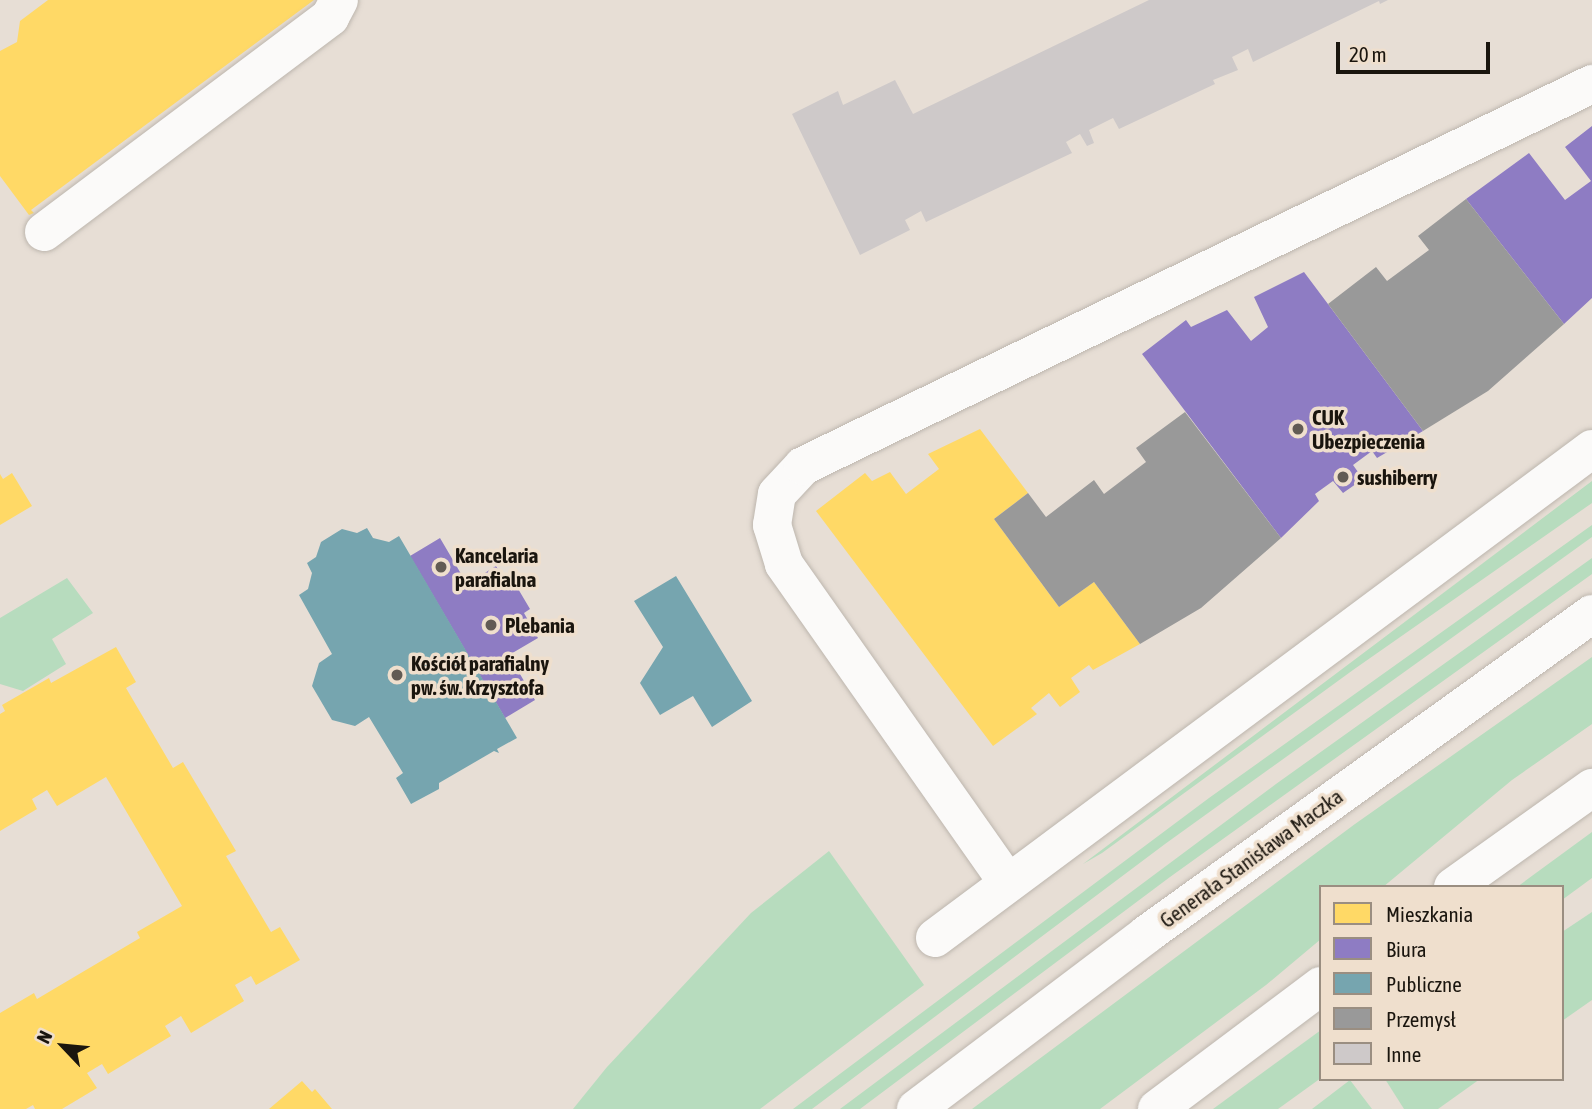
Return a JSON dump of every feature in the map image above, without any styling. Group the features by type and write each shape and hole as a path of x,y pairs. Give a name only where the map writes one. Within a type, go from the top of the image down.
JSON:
{"main road":[{"path":"44,232 330,17 339,0"},
{"path":"1008,884 784,564 772,524 777,494 803,466 1592,85"},
{"path":"935,938 1592,449"},
{"name":"Generała Stanisława Maczka","path":"915,1109 1147,934 1592,614"},
{"path":"1456,885 1592,788"},
{"path":"1157,1109 1319,988"}],"green space":[{"path":"1592,481 1592,503 1083,864"},
{"path":"1592,525 1592,537 1165,844 812,1109 793,1109 1209,798"},
{"path":"1592,558 1592,574 1170,877 860,1109 840,1109 1276,784"},
{"path":"67,578 93,613 52,639 66,664 23,691 0,684 0,618"},
{"path":"1592,657 1592,724 1512,780 1385,885 1319,885 1319,941 1266,985 1100,1109 972,1109 1355,824"},
{"path":"1592,832 1592,878 1564,899 1564,885 1520,885"},
{"path":"829,851 924,985 760,1109 573,1109 607,1067 751,913"},
{"path":"1592,912 1592,1000 1564,1020 1564,931"},
{"path":"1319,1031 1319,1079 1278,1109 1213,1109"},
{"path":"1351,1081 1372,1109 1312,1109"},
{"path":"1386,1081 1477,1081 1438,1109 1404,1109"}],"building: Mieszkania":[{"path":"48,0 314,0 31,210 34,213 29,215 0,176 0,51 17,42 20,21"},
{"path":"980,429 1028,493 994,519 1059,607 1094,582 1140,644 1093,670 1089,665 1071,678 1080,692 1060,707 1049,693 1031,708 1037,714 993,746 816,511 865,473 872,481 890,472 906,494 939,469 928,454"},
{"path":"12,473 32,506 0,525 0,474 3,479"},
{"path":"116,647 136,682 126,688 173,768 183,762 236,851 226,856 271,932 280,927 300,960 256,985 251,976 235,985 244,1001 191,1033 181,1016 165,1026 171,1036 108,1074 102,1064 87,1073 97,1088 62,1109 35,1109 33,1105 26,1109 0,1109 0,1013 34,993 37,999 140,938 137,932 182,906 106,777 57,806 47,790 32,799 37,809 0,831 0,714 5,711 2,705 49,678 51,683"},
{"path":"302,1081 312,1092 315,1089 332,1109 269,1109"}],"building: Biura":[{"path":"1592,126 1592,298 1564,324 1466,199 1529,153 1565,200 1591,181 1565,147"},
{"path":"1304,272 1423,431 1377,458 1372,451 1353,465 1363,479 1343,493 1333,481 1315,494 1319,501 1281,538 1142,354 1186,320 1191,327 1227,310 1251,341 1268,327 1254,297"},
{"name":"Plebania","path":"440,538 467,584 496,566 511,591 517,587 530,609 524,613 538,638 509,655 535,700 505,718 410,556"}],"building: Publiczne":[{"name":"Kościół parafialny pw. św. Krzysztofa","path":"367,528 373,538 389,542 399,536 517,738 497,749 499,753 494,751 439,783 439,789 411,804 396,778 403,773 369,717 355,726 332,720 312,686 319,663 332,654 299,595 308,589 312,573 307,563 316,557 321,542 342,529 357,533"},
{"path":"676,576 752,701 712,727 693,696 660,715 640,683 663,647 634,601"}],"building: Przemysł":[{"path":"1466,199 1564,324 1488,391 1423,431 1328,304 1376,267 1387,281 1429,250 1418,236"},
{"path":"1185,412 1281,538 1201,608 1140,644 1094,582 1059,607 994,519 1028,493 1046,517 1094,480 1104,494 1146,462 1136,448"}],"building: Inne":[{"path":"1149,0 1388,0 1380,4 1379,1 1253,62 1248,49 1232,57 1238,70 1213,80 1215,84 1119,129 1113,118 1089,130 1094,143 1087,146 1080,134 1066,142 1072,153 926,222 921,211 905,220 910,230 860,255 792,114 838,91 843,105 895,80 913,114"}],"place":[{"name":"CUK Ubezpieczenia","path":"1298,429"},
{"name":"sushiberry","path":"1343,477"},
{"name":"Kancelaria parafialna","path":"441,567"},
{"name":"Plebania","path":"491,625"},
{"name":"Kościół parafialny pw. św. Krzysztofa","path":"397,675"}]}
